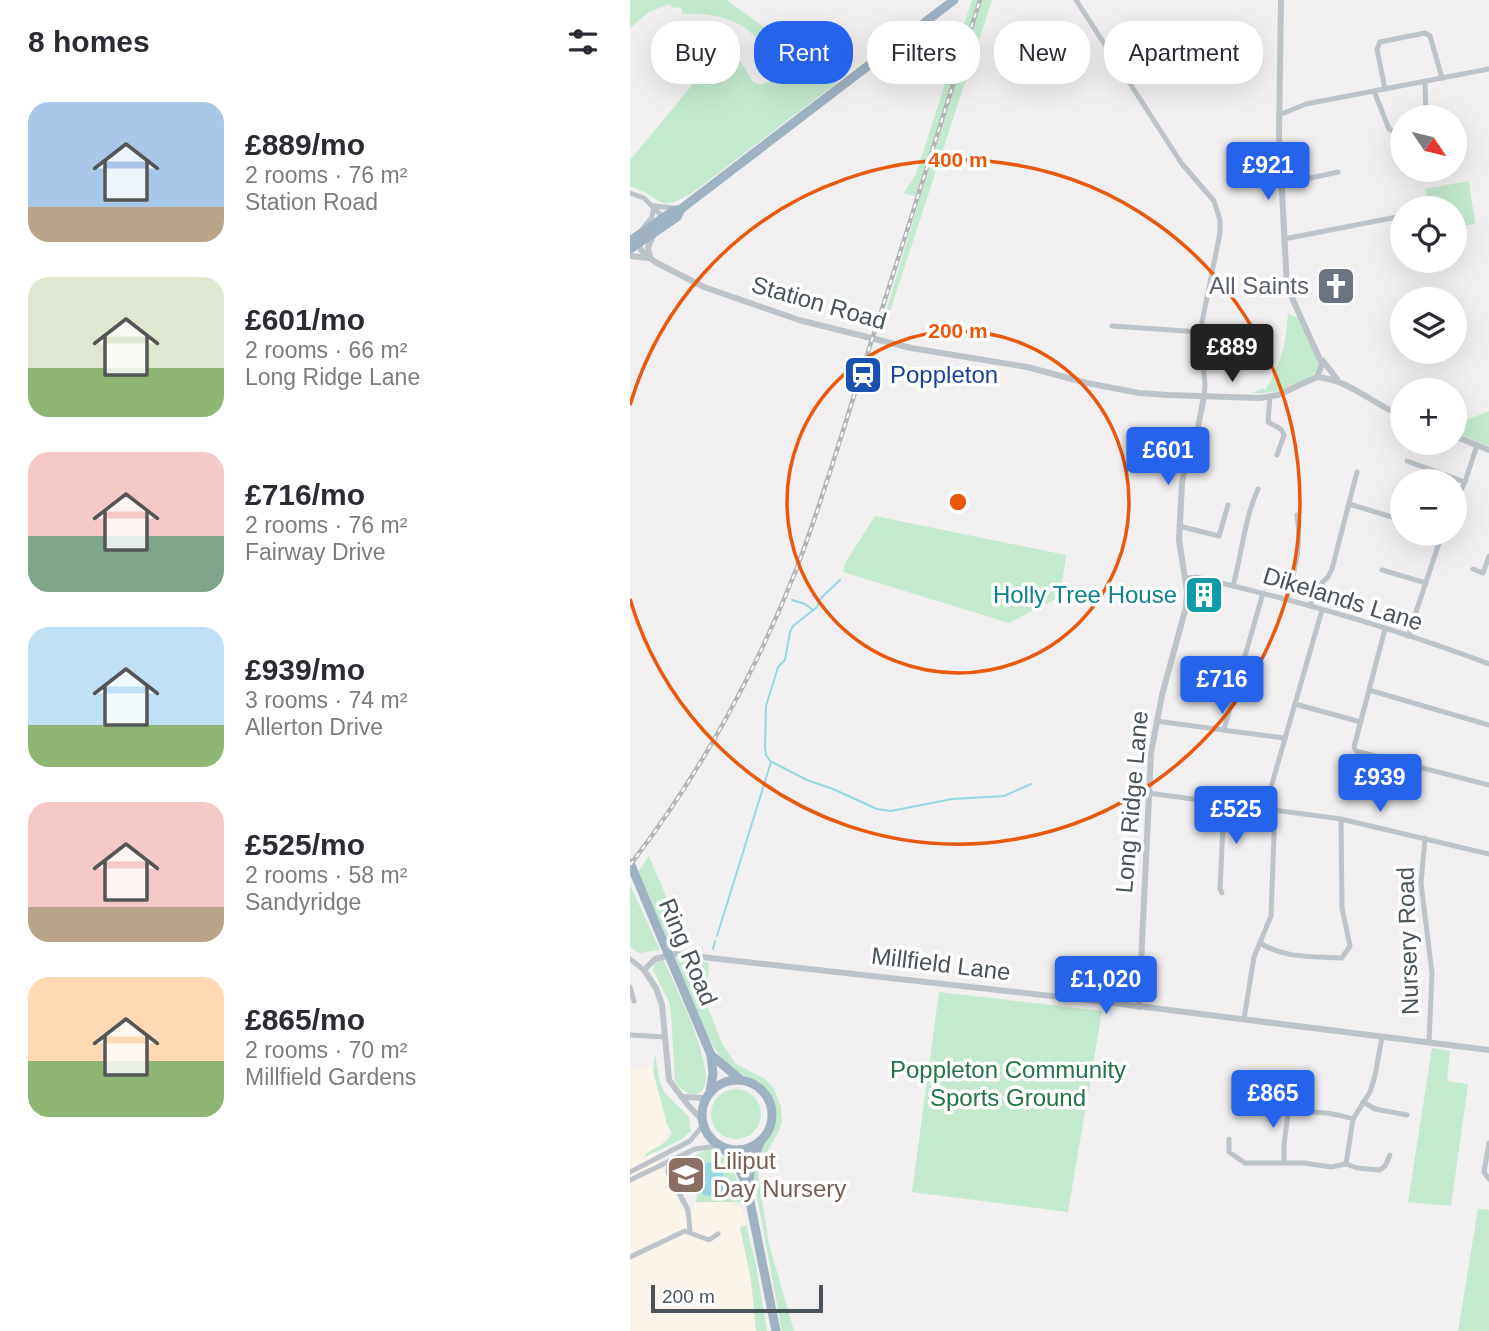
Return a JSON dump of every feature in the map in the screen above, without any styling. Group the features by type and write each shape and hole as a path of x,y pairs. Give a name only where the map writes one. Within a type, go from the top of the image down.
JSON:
{"highway":[{"path":"634,241 666,221 954,0"},
{"path":"634,241 655,233 666,221"},
{"name":"Ring Road","path":"630,863 711,1055 713,1074 708,1095"},
{"name":"Ring Road","path":"711,1055 741,1080"},
{"path":"747,1187 752,1163 771,1123 769,1101 761,1089 741,1080 721,1084 708,1095 702,1122 712,1140 737,1164 747,1187 776,1331"},
{"path":"720,1147 742,1150 760,1142"}],"street":[{"path":"1076,0 1182,164 1214,201 1220,219 1220,233 1200,332 1204,397"},
{"path":"1281,0 1279,115 1287,286 1321,358 1337,379 1390,409"},
{"path":"1385,89 1377,49 1380,42 1425,33 1430,36 1443,78"},
{"path":"1279,115 1306,104 1489,69"},
{"path":"1425,81 1426,105"},
{"path":"1374,91 1390,130"},
{"path":"1281,169 1296,170 1297,181 1338,172"},
{"path":"630,193 644,198 666,221"},
{"path":"654,206 681,209"},
{"path":"634,241 650,220 654,206"},
{"path":"1284,239 1390,218"},
{"path":"630,256 651,259 648,247 655,233"},
{"name":"Station Road","path":"634,241 651,259 673,272 726,295 829,328 911,348 1027,367 1139,393 1260,398 1304,385 1317,377"},
{"path":"1112,326 1200,332"},
{"path":"1321,358 1321,371 1317,377 1337,379"},
{"path":"1270,396 1268,422 1281,429 1284,435 1277,455"},
{"name":"Long Ridge Lane","path":"1139,1007 1148,793 1155,721 1186,607 1186,578 1179,540 1182,483 1204,397"},
{"path":"1467,441 1489,450"},
{"path":"1467,476 1477,445"},
{"path":"1407,461 1429,469"},
{"path":"1310,606 1316,589 1332,569 1357,472"},
{"path":"1233,586 1245,538 1248,510 1258,489"},
{"path":"1349,504 1390,516"},
{"path":"1179,526 1219,536 1228,505"},
{"path":"1287,599 1301,537 1297,515"},
{"path":"1408,636 1438,546"},
{"path":"1473,569 1483,573 1489,556"},
{"path":"1382,570 1426,583"},
{"name":"Dikelands Lane","path":"1186,578 1196,577 1287,599 1489,664"},
{"path":"1224,729 1263,593"},
{"path":"1265,808 1322,610"},
{"path":"1385,629 1354,747 1356,751 1489,785"},
{"path":"1369,690 1489,725"},
{"path":"1295,704 1361,722"},
{"path":"1155,721 1284,738"},
{"path":"1148,793 1341,819 1489,854"},
{"path":"1222,892 1224,804"},
{"path":"1244,1020 1254,957 1271,916 1275,809"},
{"path":"1260,943 1275,952 1287,955 1342,958 1347,953 1350,946 1342,908 1341,819"},
{"name":"Nursery Road","path":"1425,838 1421,883 1432,973 1429,1042"},
{"name":"Millfield Lane","path":"644,970 659,957 684,953 1489,1050"},
{"path":"630,959 644,970 660,996 664,1012 669,1080 702,1122 690,1141 630,1172"},
{"path":"630,987 634,1001"},
{"path":"630,1035 665,1037"},
{"path":"1346,1164 1353,1119 1375,1076 1382,1037"},
{"path":"682,1097 708,1095"},
{"path":"1284,1162 1290,1099"},
{"path":"1363,1102 1375,1109 1407,1115"},
{"path":"1290,1112 1308,1111 1353,1119"},
{"path":"1229,1139 1229,1152"},
{"path":"1477,1178 1487,1178 1484,1172 1489,1143"},
{"path":"630,1180 702,1147 720,1147"},
{"path":"1229,1152 1245,1163 1284,1162 1331,1167 1346,1164 1380,1170 1390,1155"},
{"path":"1219,1155 1229,1152"},
{"path":"671,1160 668,1172 688,1210 690,1231"},
{"path":"630,1257 685,1231 709,1240 718,1234"}],"shaded area":[{"path":"651,1066 669,1129 660,1146 653,1150 686,1221 696,1202 735,1202 736,1206 741,1206 746,1225 740,1226 751,1280 756,1331 630,1331 630,1070"}],"green space":[{"path":"630,0 727,0 755,21 754,36 740,25 740,21 701,14 683,14 681,7 672,8 670,4 649,12 630,28"},
{"path":"972,0 992,0 980,37 980,21 965,21"},
{"path":"740,61 754,84 835,84 683,198 674,202 662,202 630,186 630,160 693,84 740,84"},
{"path":"945,84 965,84 889,315 885,315 920,198 904,193 916,174"},
{"path":"1467,181 1475,224 1467,226 1467,196 1426,196 1425,189"},
{"path":"1288,314 1299,318 1320,364 1308,379 1299,384 1279,391 1252,393 1264,388 1265,391 1275,371 1284,345"},
{"path":"1489,411 1489,446 1467,437 1467,420"},
{"path":"875,516 1066,555 1060,597 1009,623 843,572 845,563"},
{"path":"649,856 687,946 671,948 638,872"},
{"path":"630,885 660,950 639,953 630,947"},
{"path":"675,958 709,963 705,1001 723,1045 736,1064 765,1079 773,1087 781,1107 782,1121 779,1131 761,1162 758,1174 769,1244 794,1331 782,1331 754,1180 759,1152 775,1120 772,1099 761,1085 730,1066 716,1050"},
{"path":"663,959 696,1034 703,1057 706,1077 703,1090 692,1094 682,1089 675,1081 669,1002 653,970 655,963"},
{"name":"Poppleton Community Sports Ground","path":"939,992 1102,1011 1068,1212 912,1192"},
{"path":"1432,1048 1450,1051 1447,1081 1468,1084 1451,1206 1408,1202"},
{"path":"655,1054 660,1083 665,1093 689,1117 691,1131 682,1139 643,1158 665,1142 672,1133 667,1124 653,1071"},
{"path":"736,1089 754,1096 761,1114 754,1132 736,1139 718,1132 711,1114 718,1096"},
{"path":"708,1149 728,1163 736,1176 744,1200 696,1202 700,1180 694,1156"},
{"path":"1478,1209 1489,1210 1489,1331 1458,1331"},
{"path":"746,1225 767,1331 756,1331 751,1280 740,1227"}],"water":[{"path":"713,1162 722,1171 732,1192 727,1199 703,1195 701,1192 704,1184 703,1166"}],"waterway":[{"path":"717,936 771,762 765,747 766,706 778,667 785,660 790,632 793,626 817,607 821,598 840,580"},
{"path":"792,600 813,610"},
{"path":"772,762 807,780 877,809 891,811 952,799 1004,796 1031,784"},
{"path":"713,949 715,941"}],"railway":[{"path":"630,865 679,796 723,724 762,648 796,570 832,467 980,0"}],"place":[{"name":"All Saints","path":"1336,286"},
{"name":"Poppleton","path":"863,375"},
{"name":"Holly Tree House","path":"1204,595"},
{"name":"Liliput Day Nursery","path":"686,1175"}]}
